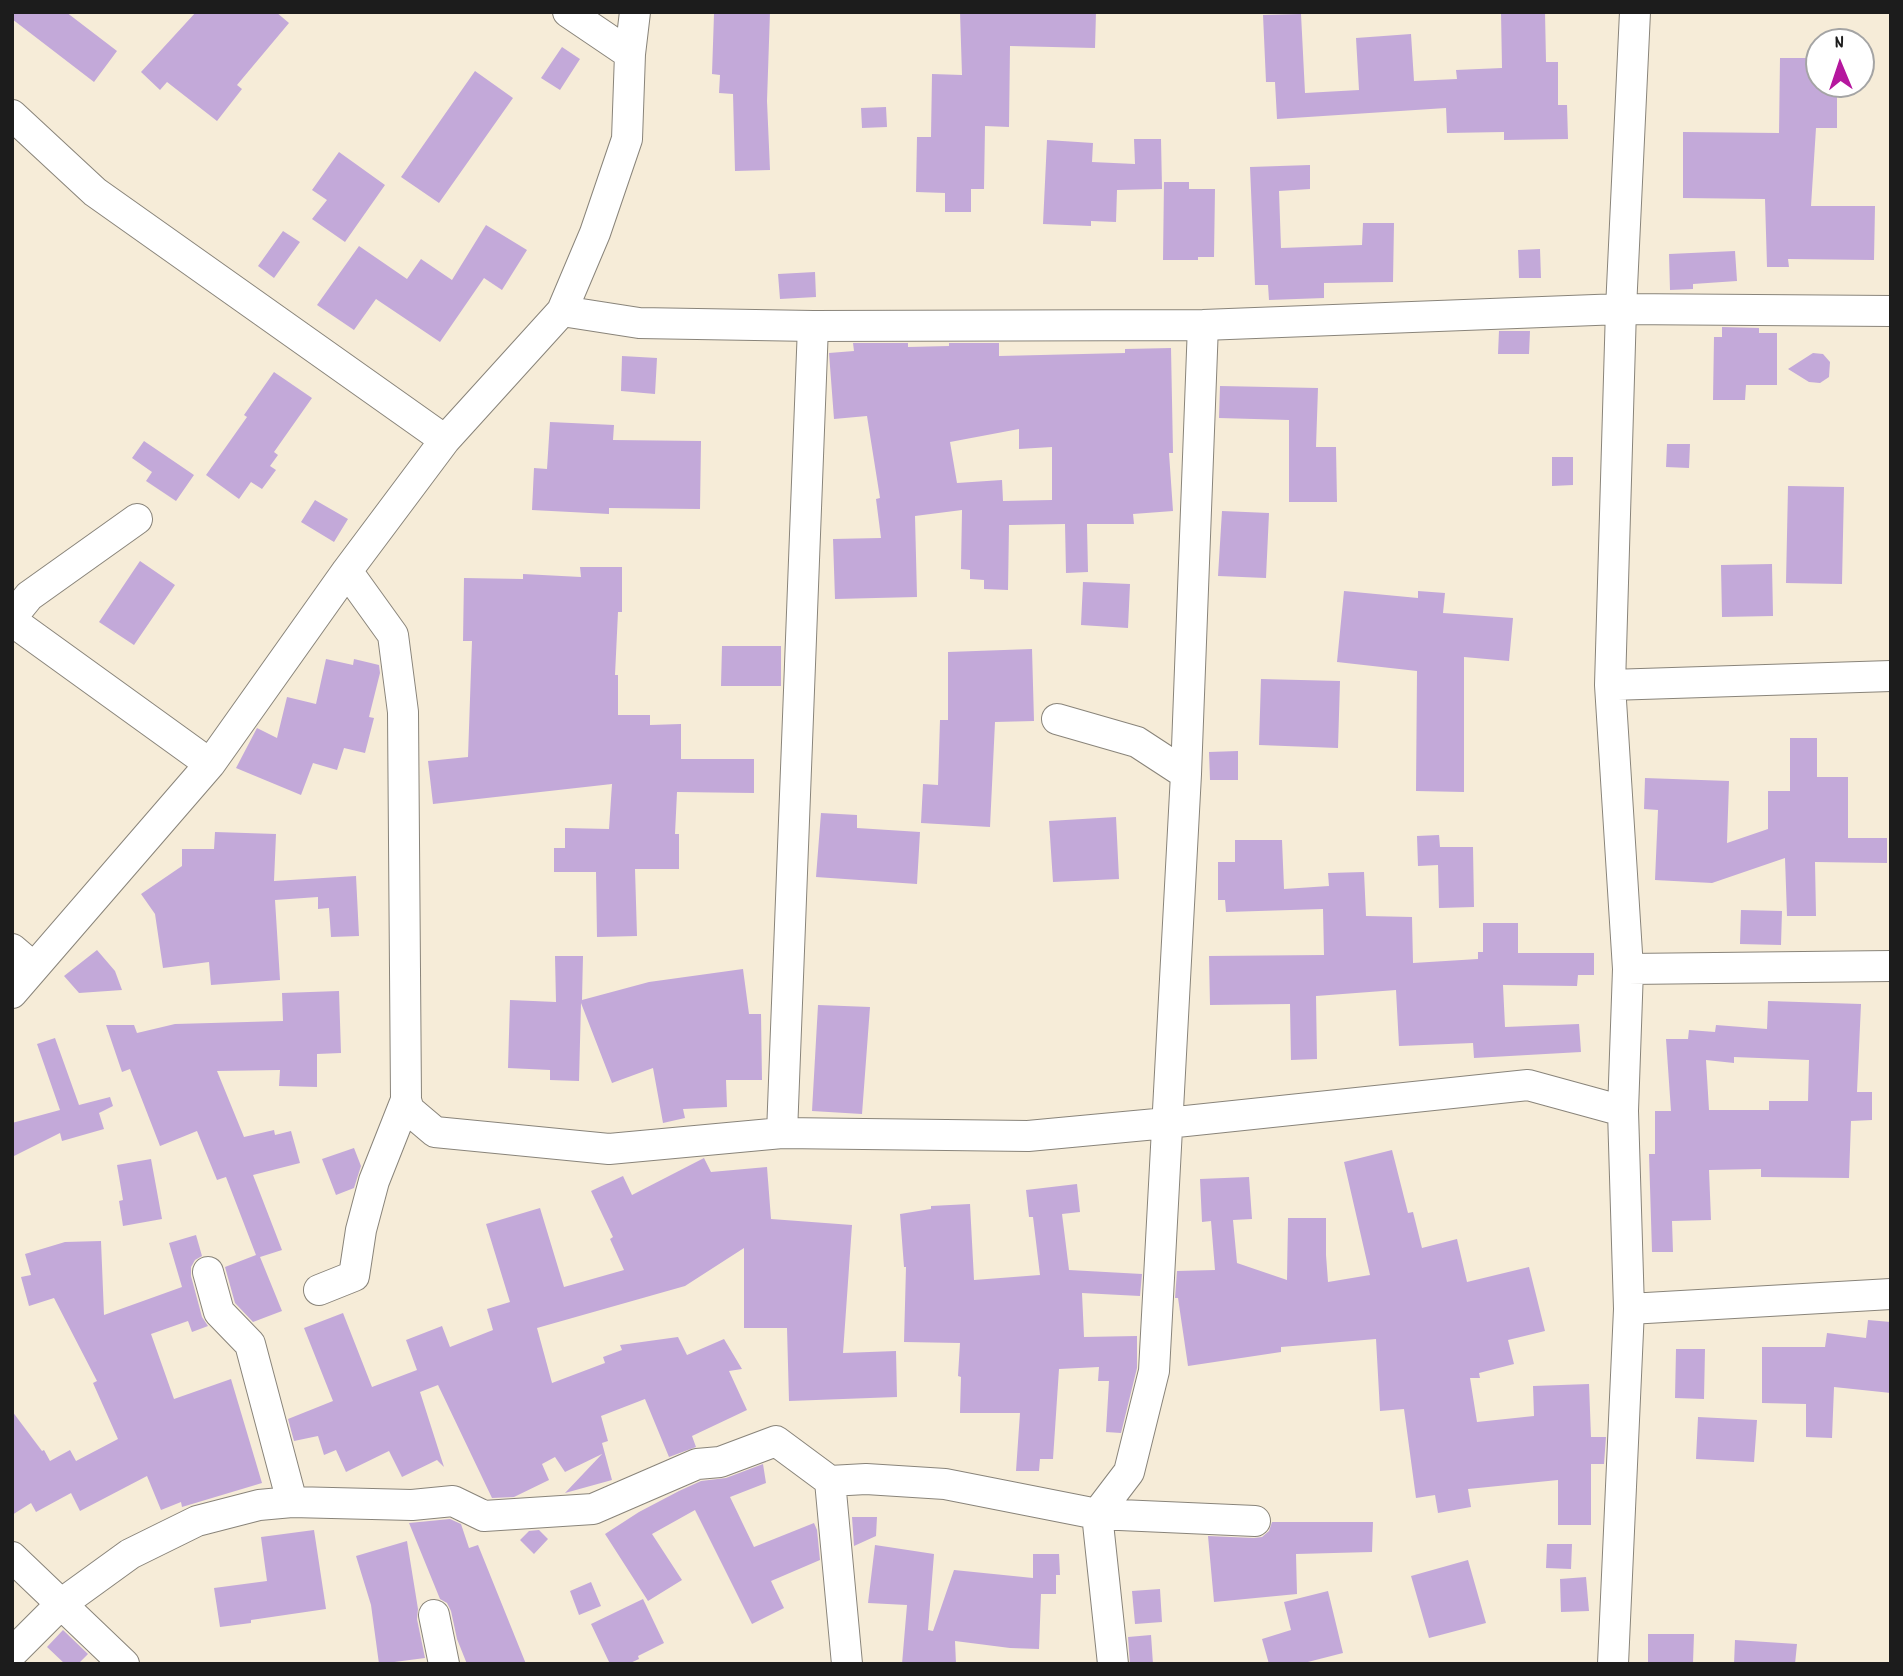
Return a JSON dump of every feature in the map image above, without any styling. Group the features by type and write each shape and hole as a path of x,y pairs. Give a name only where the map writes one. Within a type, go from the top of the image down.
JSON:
{"street":[{"path":"568,12 630,54"},
{"path":"12,993 23,958 210,764 347,571 445,440 562,311 595,233 627,139 630,54 635,12"},
{"path":"1613,1664 1629,1309 1623,1111 1628,969 1610,684 1621,309 1635,12"},
{"path":"12,115 95,192 445,440"},
{"path":"562,311 639,323 813,326 1203,325 1621,309 1891,312"},
{"path":"1113,1664 1097,1514 1129,1472 1154,1371 1186,774 1203,325"},
{"path":"782,1133 813,326"},
{"path":"137,519 29,596 12,619 210,764"},
{"path":"347,571 393,635 403,712 406,1100 409,1110 435,1132 609,1149 782,1133 1028,1136 1167,1124 1528,1085 1623,1111"},
{"path":"1610,684 1891,676"},
{"path":"1057,719 1137,742 1186,774"},
{"path":"1628,969 1891,966"},
{"path":"319,1290 354,1276 361,1230 374,1181 406,1100"},
{"path":"208,1272 219,1312 250,1344 292,1502"},
{"path":"1629,1309 1891,1294"},
{"path":"12,1653 61,1604 130,1554 197,1521 259,1505 292,1502 412,1505 453,1501 484,1516 593,1509 698,1464 720,1462 776,1441 830,1481 866,1479 945,1484 1097,1514 1255,1521"},
{"path":"830,1481 846,1664"},
{"path":"12,1557 124,1664"},
{"path":"434,1615 444,1664"}],"building":[{"path":"12,12 66,12 117,51 94,82 12,19"},
{"path":"196,12 276,12 289,23 237,85 242,89 217,121 167,82 160,90 141,72"},
{"path":"770,12 767,101 770,170 735,171 733,94 719,93 720,75 712,74 714,14"},
{"path":"960,12 1096,12 1095,48 1010,46 1009,127 985,126 984,189 971,189 971,212 945,212 945,193 916,192 917,137 931,137 932,74 962,75"},
{"path":"1501,12 1545,12 1546,62 1558,62 1558,105 1567,105 1568,139 1504,140 1504,132 1447,133 1446,108 1277,119 1275,82 1266,82 1263,15 1301,14 1305,93 1359,90 1356,38 1411,34 1414,81 1457,79 1456,70 1502,68"},
{"path":"562,47 580,59 560,90 541,78"},
{"path":"1780,58 1805,58 1805,98 1837,98 1837,128 1816,128 1811,206 1875,206 1874,260 1788,259 1789,267 1767,267 1765,199 1683,198 1683,132 1779,133"},
{"path":"475,71 513,98 439,203 401,177"},
{"path":"886,107 887,127 862,128 861,108"},
{"path":"1134,139 1161,139 1162,189 1117,190 1116,222 1091,221 1091,226 1043,224 1047,140 1093,143 1092,162 1135,164"},
{"path":"339,152 385,185 345,242 312,219 327,200 312,190"},
{"path":"1310,165 1310,189 1279,191 1281,248 1362,245 1363,223 1394,223 1393,282 1324,283 1324,298 1269,300 1268,285 1255,285 1250,167"},
{"path":"1164,182 1189,182 1189,189 1215,189 1214,257 1163,260"},
{"path":"486,225 527,250 502,290 484,278 440,342 376,299 354,330 317,305 359,246 407,279 421,259 452,280"},
{"path":"283,231 300,242 274,278 258,266"},
{"path":"1540,249 1541,278 1519,278 1518,250"},
{"path":"1735,251 1737,281 1693,284 1693,289 1670,290 1669,254"},
{"path":"815,272 816,297 780,299 778,274"},
{"path":"1722,327 1759,328 1759,333 1777,333 1777,385 1746,385 1745,400 1713,400 1714,337 1722,337"},
{"path":"1499,331 1530,331 1529,354 1498,354"},
{"path":"853,343 908,343 908,347 949,346 949,343 999,343 999,356 1125,353 1125,349 1171,348 1173,453 1169,453 1173,511 1133,514 1134,524 1087,524 1088,572 1066,573 1065,524 1009,525 1008,590 984,589 984,580 970,579 970,570 961,569 962,510 915,516 917,597 835,599 833,539 881,538 876,499 880,498 867,416 834,419 829,353 854,351","holes":["1019,429 1019,449 1052,447 1052,500 1003,501 1002,480 957,483 950,442"]},
{"path":"1813,353 1823,354 1830,362 1829,377 1820,383 1809,382 1788,369"},
{"path":"622,356 657,358 655,394 621,391"},
{"path":"274,372 312,398 274,452 278,455 270,466 276,470 262,489 251,482 239,499 206,475 247,417 244,415"},
{"path":"1220,386 1318,388 1316,447 1336,447 1337,502 1289,502 1289,420 1219,418"},
{"path":"550,422 614,425 613,440 701,441 700,509 609,508 609,514 532,510 534,468 547,469"},
{"path":"144,441 194,475 176,501 146,481 152,472 132,458"},
{"path":"1667,444 1690,444 1689,468 1666,467"},
{"path":"1552,457 1573,457 1573,485 1552,486"},
{"path":"1788,486 1844,487 1842,584 1786,583"},
{"path":"315,500 348,519 334,542 301,522"},
{"path":"1222,511 1269,513 1266,578 1218,576"},
{"path":"140,561 175,585 134,645 99,622"},
{"path":"1772,564 1773,616 1722,617 1721,565"},
{"path":"580,567 622,567 622,612 618,612 615,675 618,675 618,715 650,715 650,725 681,724 681,759 754,759 754,793 677,792 675,834 679,834 679,869 635,869 637,936 597,937 596,872 554,872 554,848 565,848 565,828 609,829 612,784 433,804 428,761 468,757 472,641 463,641 464,578 523,579 523,574 581,577"},
{"path":"1083,582 1130,584 1128,628 1081,625"},
{"path":"1344,591 1418,598 1418,591 1445,593 1443,613 1513,618 1509,661 1464,657 1464,792 1416,791 1417,671 1337,662"},
{"path":"722,646 781,646 781,686 721,686"},
{"path":"1032,649 1034,721 995,722 990,827 921,823 923,784 938,785 940,720 948,720 948,652"},
{"path":"326,659 353,665 354,659 379,665 380,673 369,717 374,718 365,753 344,748 337,770 313,763 301,795 236,768 257,728 277,738 287,697 316,704"},
{"path":"1261,679 1340,681 1338,748 1259,745"},
{"path":"1790,738 1817,738 1817,777 1848,777 1848,838 1887,838 1887,863 1815,862 1816,916 1787,916 1785,858 1712,883 1655,880 1658,810 1644,809 1645,778 1729,781 1727,843 1768,829 1768,791 1790,791"},
{"path":"1238,751 1238,780 1210,780 1209,752"},
{"path":"821,813 857,815 857,828 920,832 917,884 816,877"},
{"path":"1116,817 1119,879 1053,882 1049,821"},
{"path":"215,832 276,834 274,881 356,876 359,936 331,937 329,908 318,909 318,897 275,900 280,980 211,985 209,962 163,968 155,914 141,894 182,866 182,849 214,849"},
{"path":"1439,835 1440,847 1473,847 1474,907 1439,908 1438,865 1418,866 1417,836"},
{"path":"1235,840 1282,840 1284,889 1329,886 1328,873 1364,872 1366,916 1412,917 1413,963 1478,959 1478,952 1483,952 1483,923 1518,923 1518,953 1594,953 1594,975 1578,975 1577,986 1503,985 1505,1027 1579,1024 1581,1052 1474,1058 1473,1043 1399,1046 1396,990 1316,996 1317,1059 1291,1060 1290,1004 1210,1005 1209,956 1324,955 1323,909 1226,912 1225,900 1218,900 1218,862 1235,862"},
{"path":"1741,910 1782,911 1781,945 1740,944"},
{"path":"97,950 115,971 122,990 79,993 64,976"},
{"path":"555,956 583,956 582,1000 649,982 743,969 749,1014 761,1014 762,1080 726,1080 727,1107 683,1109 685,1118 663,1123 653,1068 612,1083 581,1003 579,1081 550,1080 550,1070 508,1068 510,1000 556,1002"},
{"path":"339,991 341,1053 317,1054 317,1087 279,1086 280,1070 217,1071 244,1137 274,1130 275,1135 291,1131 300,1163 253,1175 282,1250 260,1257 282,1311 253,1322 235,1303 225,1267 256,1255 226,1177 217,1180 197,1131 160,1146 130,1069 122,1072 106,1025 134,1025 137,1033 175,1024 283,1021 282,993"},
{"path":"1768,1001 1861,1004 1857,1092 1872,1092 1872,1120 1851,1121 1849,1178 1761,1177 1761,1169 1709,1170 1711,1220 1672,1221 1673,1252 1652,1252 1649,1154 1655,1154 1655,1111 1671,1111 1666,1039 1688,1039 1689,1030 1715,1032 1716,1025 1767,1029","holes":["1734,1057 1809,1060 1808,1101 1769,1101 1769,1110 1709,1110 1706,1060 1734,1063"]},
{"path":"818,1005 870,1007 862,1114 812,1111"},
{"path":"55,1038 79,1105 110,1097 113,1106 99,1113 104,1129 62,1141 60,1133 12,1157 12,1123 60,1110 37,1044"},
{"path":"354,1148 361,1166 354,1188 336,1195 322,1159"},
{"path":"1392,1150 1408,1213 1413,1212 1422,1248 1457,1239 1467,1282 1529,1267 1545,1331 1508,1340 1514,1364 1479,1373 1480,1378 1470,1378 1477,1422 1534,1416 1533,1386 1589,1384 1591,1437 1606,1437 1604,1464 1591,1464 1591,1525 1558,1525 1558,1480 1468,1489 1471,1507 1438,1513 1435,1495 1416,1498 1404,1409 1380,1411 1376,1339 1281,1347 1281,1352 1188,1366 1178,1298 1175,1298 1177,1271 1215,1270 1211,1221 1202,1222 1200,1179 1249,1177 1252,1219 1233,1220 1237,1263 1287,1280 1288,1218 1326,1218 1328,1282 1370,1275 1344,1162"},
{"path":"704,1158 711,1172 767,1167 771,1219 852,1225 843,1353 896,1351 897,1397 789,1401 787,1328 744,1328 744,1248 685,1286 537,1328 552,1383 605,1363 603,1357 622,1350 620,1345 678,1337 687,1355 724,1339 742,1369 729,1371 747,1410 692,1436 696,1447 669,1457 645,1399 601,1416 608,1441 602,1443 612,1480 565,1493 602,1454 565,1472 555,1457 542,1464 549,1480 514,1497 492,1498 438,1385 420,1392 444,1467 437,1460 402,1477 389,1451 346,1472 336,1450 324,1455 318,1436 294,1441 288,1419 333,1401 304,1328 343,1313 372,1387 417,1370 406,1340 442,1326 450,1347 493,1330 487,1309 510,1302 486,1224 540,1208 564,1287 624,1270 610,1239 613,1237 591,1191 623,1176 632,1195"},
{"path":"151,1159 162,1219 123,1226 119,1201 123,1200 117,1165"},
{"path":"1077,1184 1080,1212 1062,1214 1069,1270 1142,1274 1140,1296 1082,1293 1084,1337 1137,1336 1137,1368 1121,1433 1106,1432 1109,1381 1098,1381 1099,1367 1059,1369 1053,1459 1040,1459 1039,1471 1016,1471 1020,1413 960,1413 960,1343 904,1342 906,1267 900,1214 931,1209 931,1206 970,1204 974,1280 1040,1275 1033,1217 1029,1217 1026,1190"},
{"path":"196,1235 202,1256 195,1260 191,1267 191,1276 202,1317 208,1326 192,1332 188,1321 151,1334 174,1399 231,1379 262,1483 182,1507 181,1502 161,1510 147,1476 80,1511 71,1493 36,1512 31,1503 12,1515 12,1411 50,1461 70,1450 76,1461 118,1439 93,1383 97,1381 54,1298 29,1306 21,1277 31,1275 25,1254 65,1242 101,1241 104,1315 182,1287 169,1243"},
{"path":"1868,1320 1891,1322 1891,1393 1834,1387 1832,1438 1806,1437 1806,1404 1762,1403 1762,1347 1825,1347 1827,1333 1866,1338"},
{"path":"1676,1349 1705,1349 1704,1399 1675,1398"},
{"path":"1698,1417 1757,1420 1754,1462 1696,1459"},
{"path":"763,1464 766,1483 730,1497 754,1547 814,1523 817,1530 820,1560 771,1581 784,1608 752,1624 695,1510 652,1534 682,1580 648,1601 605,1534 639,1512 701,1481 726,1478"},
{"path":"852,1517 877,1517 876,1536 854,1546"},
{"path":"450,1519 461,1524 469,1548 478,1545 526,1664 467,1664 457,1639 451,1611 447,1603 440,1599 409,1523"},
{"path":"1272,1522 1373,1522 1372,1552 1296,1554 1297,1594 1214,1602 1208,1536 1262,1537 1269,1531"},
{"path":"314,1530 326,1609 220,1627 214,1588 267,1581 261,1537"},
{"path":"539,1530 548,1539 534,1554 520,1540 529,1531"},
{"path":"407,1541 425,1658 379,1664 371,1605 356,1556"},
{"path":"1547,1544 1572,1544 1571,1569 1546,1568"},
{"path":"875,1545 934,1554 928,1630 933,1631 954,1570 1033,1578 1033,1554 1059,1554 1060,1575 1056,1575 1056,1594 1041,1594 1039,1649 955,1641 956,1664 902,1664 907,1605 868,1603"},
{"path":"1468,1560 1486,1623 1429,1638 1411,1576"},
{"path":"1586,1577 1589,1611 1561,1612 1560,1579"},
{"path":"591,1582 601,1606 579,1615 570,1591"},
{"path":"1160,1589 1162,1622 1135,1624 1132,1591"},
{"path":"1328,1591 1343,1653 1300,1664 1269,1664 1262,1639 1291,1630 1284,1602"},
{"path":"643,1599 664,1643 628,1664 610,1664 591,1624"},
{"path":"63,1630 88,1654 78,1664 65,1664 47,1647"},
{"path":"1648,1634 1694,1634 1693,1663 1648,1663"},
{"path":"1151,1635 1153,1664 1130,1664 1128,1637"},
{"path":"1735,1640 1797,1644 1795,1664 1734,1664"}]}
